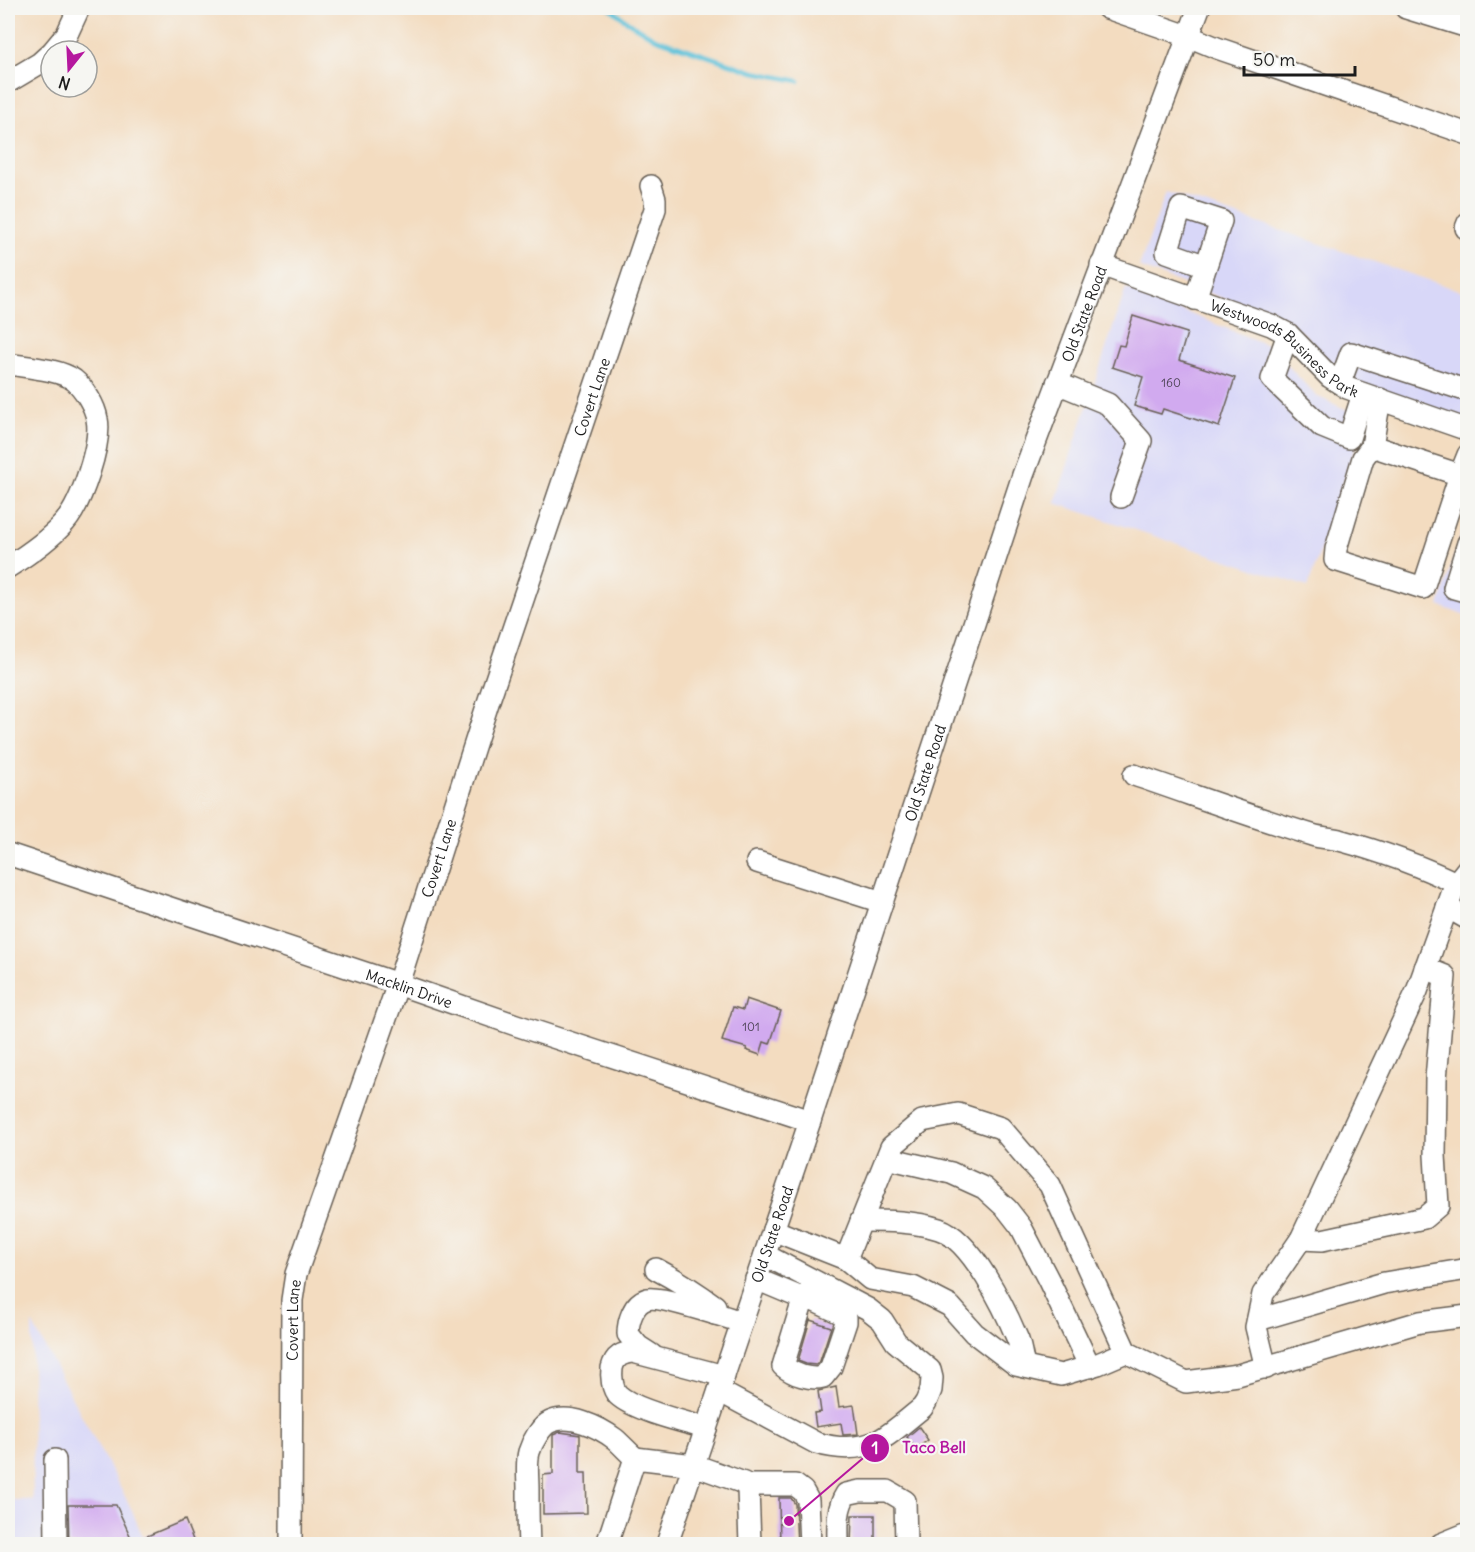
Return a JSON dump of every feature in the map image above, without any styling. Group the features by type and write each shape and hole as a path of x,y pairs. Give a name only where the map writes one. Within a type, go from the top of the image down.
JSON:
{"street":[{"path":"63,39 79,8"},
{"name":"Old State Road","path":"667,1545 1023,475 1199,8"},
{"path":"1406,8 1467,27"},
{"path":"1115,9 1217,48 1467,134"},
{"path":"8,82 39,64"},
{"name":"Covert Lane","path":"291,1545 292,1300 296,1274 398,984 489,700 655,209 651,186"},
{"name":"Westwoods Business Park","path":"1101,265 1271,325 1288,334 1330,377 1347,388 1467,430"},
{"path":"1195,299 1206,266"},
{"path":"1288,334 1272,379 1322,427 1349,438 1371,396"},
{"path":"1340,383 1351,353 1467,391"},
{"path":"8,364 50,370 74,380 90,400 98,420 93,459 82,492 67,520 42,544 8,567"},
{"path":"1057,383 1108,404 1141,441 1121,497"},
{"path":"1371,396 1372,446 1363,458 1336,549 1335,560 1423,588 1467,455"},
{"path":"1372,446 1460,475"},
{"path":"1467,543 1454,588 1467,592"},
{"path":"1134,775 1260,819 1316,836 1337,839 1433,872 1462,875 1447,907 1417,991 1301,1239 1263,1294 1256,1327 1266,1368"},
{"name":"Macklin Drive","path":"8,854 516,1025 810,1120"},
{"path":"757,862 882,902"},
{"path":"1447,907 1467,919"},
{"path":"1301,1239 1322,1240 1424,1218 1438,1206 1435,1155 1436,1079 1445,976 1425,968"},
{"path":"846,1259 891,1147 922,1121 958,1114 1001,1128 1050,1185 1126,1352 1186,1382 1238,1376 1420,1322 1467,1316"},
{"path":"887,1158 951,1173 984,1188 1007,1209 1021,1227 1090,1367"},
{"path":"861,1221 896,1221 941,1229 964,1246 995,1291 1019,1342 1024,1367"},
{"path":"773,1230 846,1259 870,1279 913,1287 950,1306 974,1333 1016,1365 1061,1375 1090,1367 1126,1352"},
{"path":"706,1428 668,1418 635,1405 618,1395 614,1390 612,1368 618,1356 622,1353 633,1352 655,1357 721,1384 816,1443 842,1448 863,1446 881,1439 922,1408 931,1390 930,1370 896,1342 882,1320 868,1308 765,1255"},
{"path":"656,1269 715,1306 715,1314"},
{"path":"1258,1320 1384,1283 1467,1269"},
{"path":"756,1279 799,1298"},
{"path":"655,1357 638,1346 628,1334 629,1320 638,1304 645,1299 654,1298 742,1322"},
{"path":"529,1545 528,1468 530,1451 543,1427 550,1421 564,1419 597,1428 615,1439 635,1458 694,1466 736,1479 745,1485 748,1489 750,1545"},
{"path":"607,1545 635,1458"},
{"path":"55,1460 56,1545"},
{"path":"745,1485 795,1485 803,1491 808,1500 810,1545"},
{"path":"838,1545 838,1512 846,1494 860,1491 888,1491 905,1501 906,1545"},
{"path":"1441,1545 1467,1533"}],"shaded area":[{"path":"1166,192 1467,293 1467,423 1359,386 1331,368 1305,335 1286,322 1139,267"},
{"path":"1126,288 1270,346 1316,396 1365,418 1308,587 1055,503"},
{"path":"1467,514 1467,616 1439,606"},
{"path":"32,1323 129,1504 146,1544 8,1544 8,1500 33,1500"}],"building":[{"path":"1133,316 1187,333 1179,360 1235,378 1219,427 1163,409 1161,414 1134,406 1143,377 1112,367 1119,345 1124,346"},
{"path":"746,999 781,1011 770,1044 764,1042 760,1055 746,1050 747,1048 722,1041 733,1007 743,1010"},
{"path":"810,1320 831,1327 820,1361 816,1365 798,1361"},
{"path":"836,1387 839,1407 854,1405 858,1434 843,1435 841,1423 816,1427 814,1413 821,1412 818,1391"},
{"path":"919,1427 928,1440 916,1449 907,1437"},
{"path":"560,1432 580,1435 580,1473 586,1473 587,1513 543,1514 543,1475 553,1474 553,1435"},
{"path":"779,1498 791,1498 795,1504 797,1545 780,1545"},
{"path":"68,1505 116,1505 133,1542 185,1520 195,1545 69,1545"},
{"path":"852,1515 875,1515 875,1545 851,1545"}],"waterway":[{"path":"610,8 655,38 754,72 799,81"}],"place":[{"name":"Taco Bell","path":"789,1521"}]}
